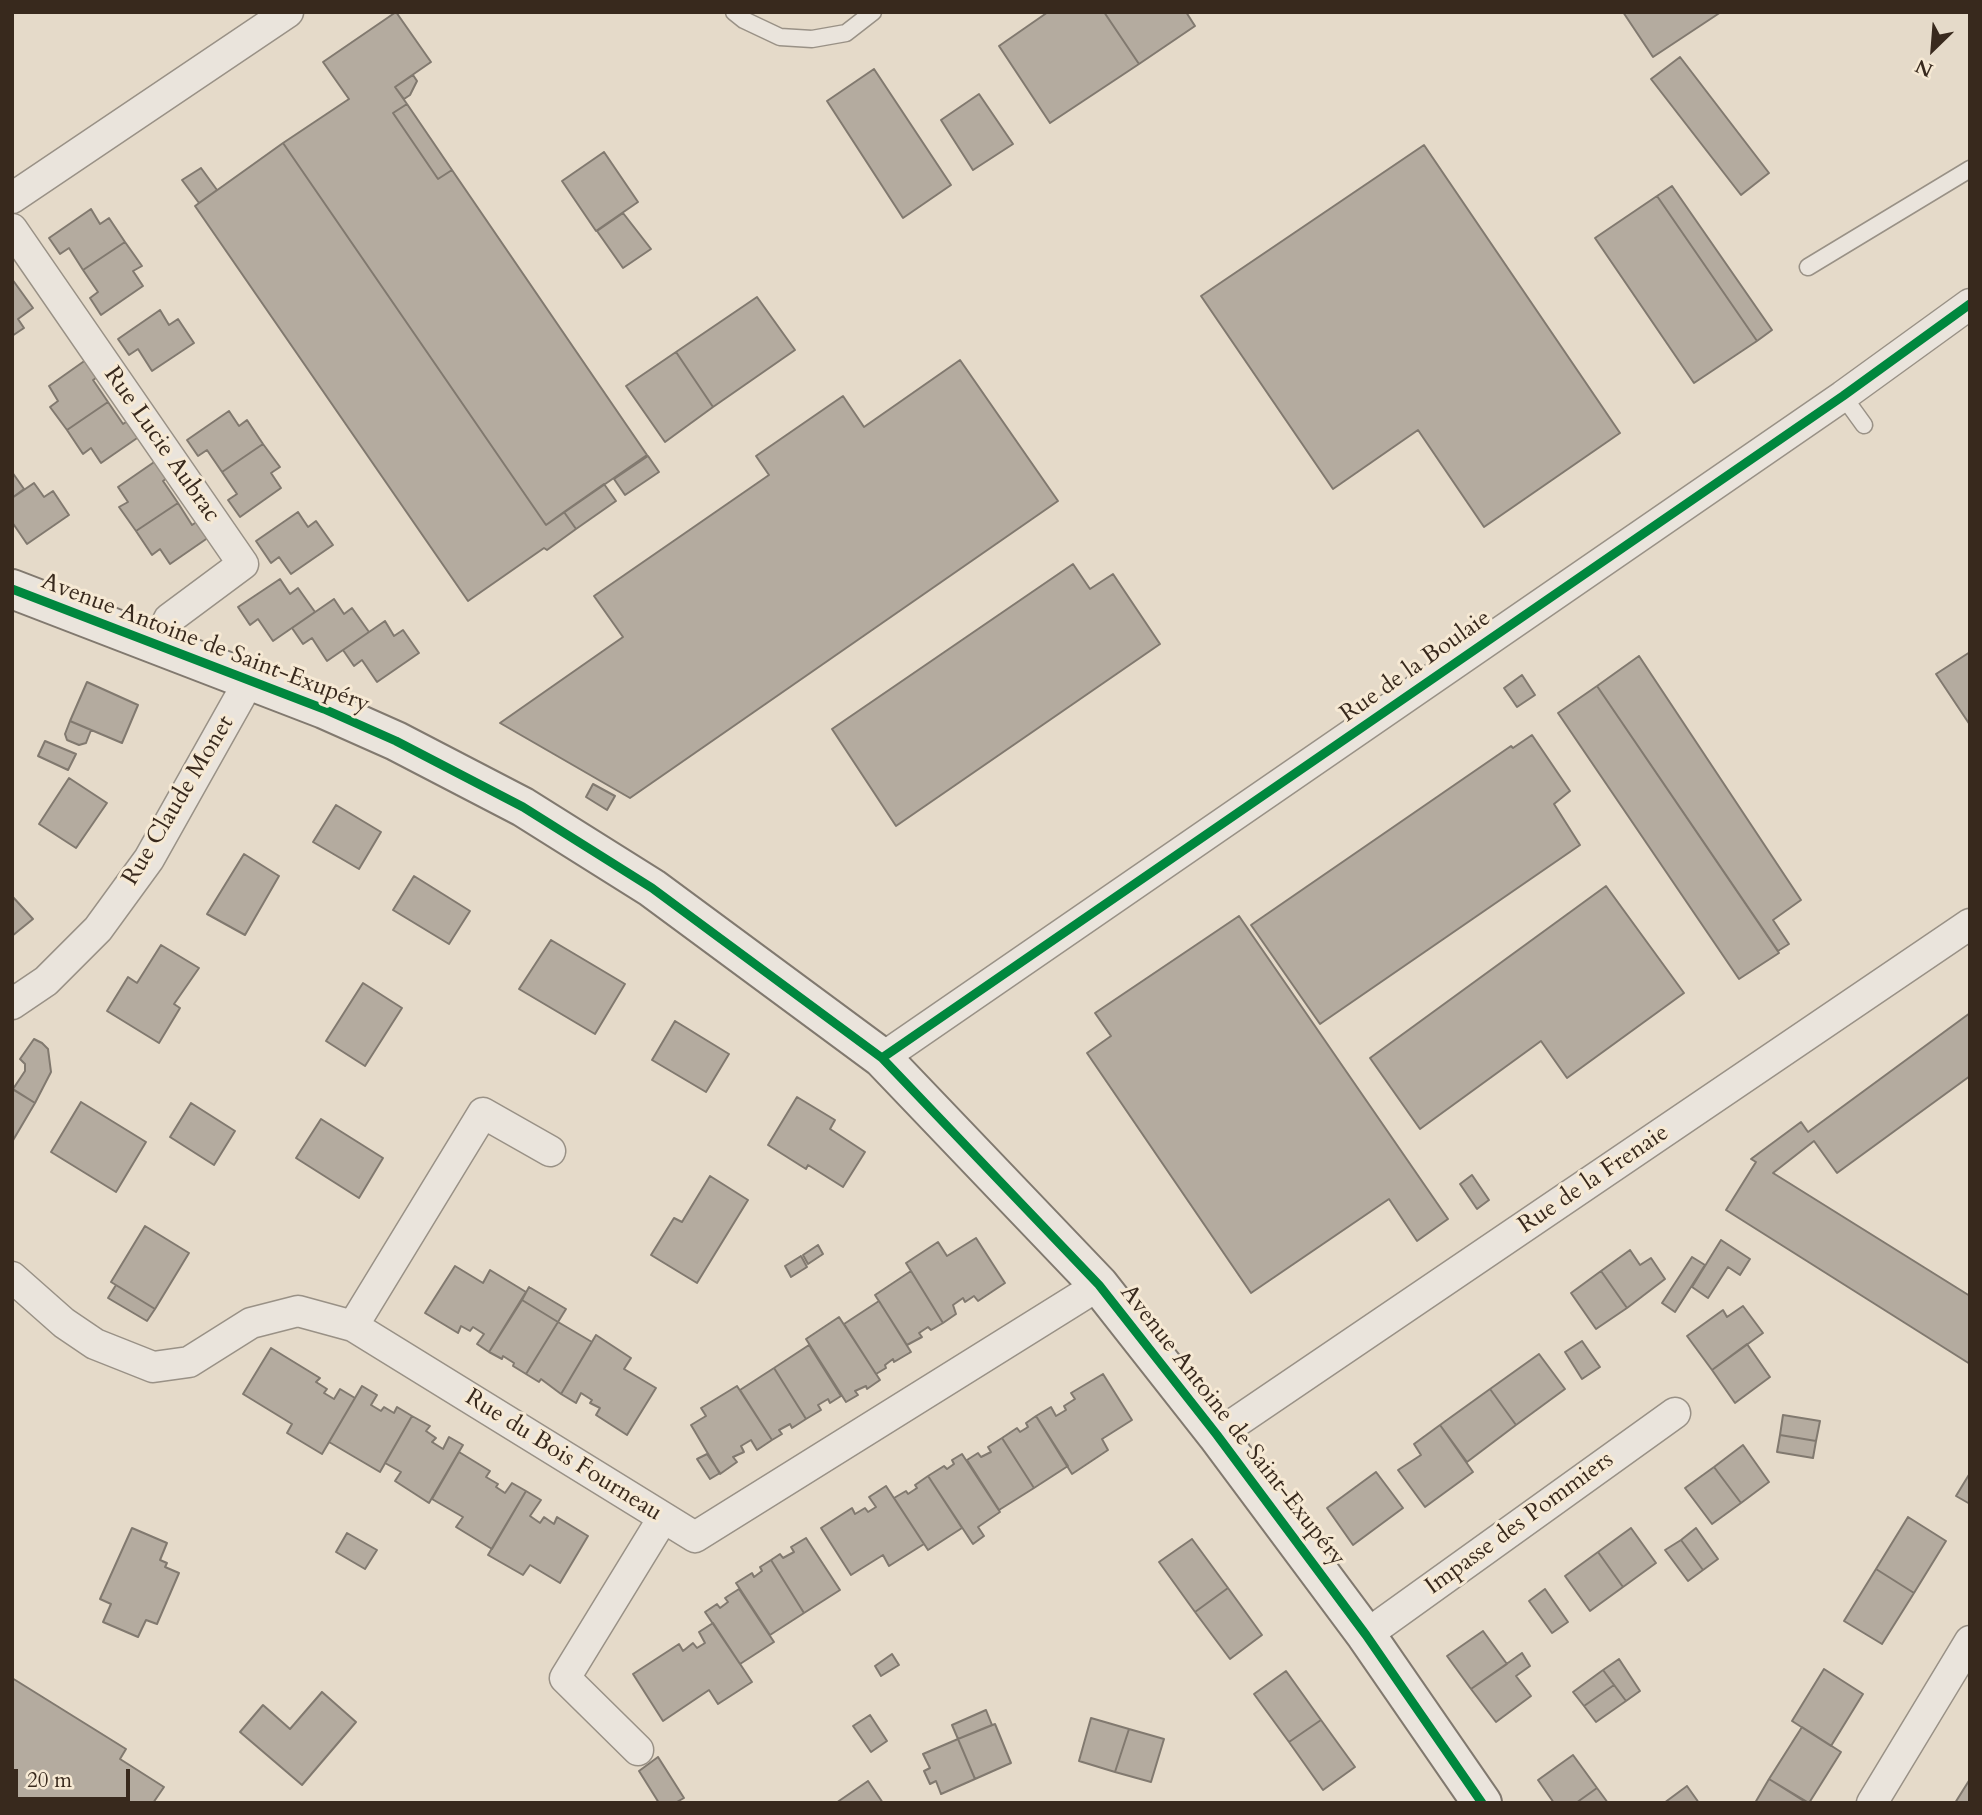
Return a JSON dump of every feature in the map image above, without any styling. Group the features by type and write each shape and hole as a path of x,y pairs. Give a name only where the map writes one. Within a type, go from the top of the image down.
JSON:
{"street":[{"path":"12,198 288,12"},
{"name":"Rue Lucie Aubrac","path":"12,229 243,564 169,620 158,644"},
{"name":"Rue de la Boulaie","path":"881,1059 1843,396 1970,304"},
{"name":"Avenue Antoine de Saint-Exupéry","path":"12,589 324,709 396,741 523,807 652,888 881,1059 1099,1285 1217,1435 1366,1635 1482,1803"},
{"name":"Rue Claude Monet","path":"12,1004 46,981 98,929 149,859 248,679"},
{"name":"Rue de la Frenaie","path":"1217,1435 1970,924"},
{"path":"353,1326 483,1113 550,1151"},
{"name":"Rue du Bois Fourneau","path":"12,1278 64,1323 95,1344 153,1367 189,1362 251,1323 298,1311 353,1326 695,1537 1099,1285"},
{"name":"Impasse des Pommiers","path":"1366,1635 1675,1413"},
{"path":"638,1750 565,1678 663,1518"},
{"path":"1872,1803 1970,1642"}],"lane":[{"path":"734,12 744,20 780,37 812,39 846,33 873,12"},
{"path":"1808,267 1970,169"},
{"path":"1843,396 1864,425"}],"building":[{"path":"396,12 431,62 395,87 407,104 393,113 438,179 452,170 647,455 546,525 283,143 349,99 323,62"},
{"path":"1048,12 1104,12 1139,64 1050,123 999,46"},
{"path":"1104,12 1186,12 1195,26 1139,64"},
{"path":"1623,12 1721,12 1653,57"},
{"path":"1680,57 1769,173 1741,195 1651,79"},
{"path":"874,69 951,185 903,218 827,101"},
{"path":"413,75 417,81 410,95 404,99 395,87"},
{"path":"979,94 1013,144 973,170 941,120"},
{"path":"407,104 452,170 438,179 393,113"},
{"path":"283,143 546,525 564,512 576,529 468,601 195,206"},
{"path":"1424,145 1620,433 1484,527 1418,430 1333,489 1201,296"},
{"path":"604,152 638,202 596,231 562,181"},
{"path":"201,168 217,190 199,203 182,180"},
{"path":"1672,186 1772,330 1757,341 1657,196"},
{"path":"1657,196 1757,341 1694,383 1595,238"},
{"path":"91,209 100,224 109,218 125,242 83,270 69,248 60,254 49,238"},
{"path":"623,213 651,249 623,268 597,231"},
{"path":"125,242 142,266 133,271 143,286 101,315 90,298 98,292 83,270"},
{"path":"12,279 33,308 18,319 24,328 12,336"},
{"path":"757,297 795,350 713,407 676,352"},
{"path":"160,310 169,325 178,319 194,343 152,371 138,349 129,355 118,339"},
{"path":"676,352 713,407 665,442 626,386"},
{"path":"90,357 102,374 93,380 108,402 67,430 50,407 58,401 49,386"},
{"path":"960,360 1058,501 630,798 500,723 623,637 594,596 769,475 756,456 843,396 864,427"},
{"path":"108,402 123,424 132,418 143,434 101,463 91,448 83,454 67,430"},
{"path":"229,411 239,426 247,420 263,444 222,472 207,450 198,456 187,440"},
{"path":"263,444 280,467 271,473 281,488 240,517 228,500 237,494 222,472"},
{"path":"648,456 659,472 625,495 614,479"},
{"path":"160,458 171,475 163,481 178,503 136,531 119,507 128,502 118,487"},
{"path":"12,472 24,489 12,498"},
{"path":"34,483 44,497 53,491 69,515 27,544 12,522 12,498"},
{"path":"604,484 616,501 576,529 564,512"},
{"path":"178,503 192,525 201,519 212,535 170,564 160,549 152,555 136,531"},
{"path":"298,512 308,527 316,521 333,545 291,574 279,557 271,563 256,541"},
{"path":"1073,564 1090,589 1113,574 1160,644 896,826 832,729"},
{"path":"280,579 290,594 298,588 315,612 273,641 258,619 250,625 238,607"},
{"path":"334,599 344,614 352,608 369,632 327,661 312,638 303,644 292,628"},
{"path":"385,621 394,636 403,630 419,653 377,682 362,660 354,666 343,650"},
{"path":"1970,652 1970,725 1936,674"},
{"path":"1639,656 1801,900 1773,920 1789,944 1778,951 1597,686"},
{"path":"1522,675 1535,695 1517,707 1504,688"},
{"path":"87,682 138,705 122,743 70,721"},
{"path":"1597,686 1779,953 1739,979 1558,713"},
{"path":"70,721 91,730 86,743 79,745 67,740 65,734"},
{"path":"1532,735 1570,791 1554,804 1580,845 1320,1024 1251,925 1511,746 1513,748"},
{"path":"45,741 76,754 68,770 38,756"},
{"path":"69,778 107,803 76,848 39,824"},
{"path":"593,784 615,796 607,810 586,797"},
{"path":"336,805 381,832 359,869 313,842"},
{"path":"244,854 279,876 245,935 207,914"},
{"path":"414,876 470,911 449,944 393,910"},
{"path":"1606,886 1684,993 1567,1078 1541,1041 1420,1129 1370,1058"},
{"path":"12,896 33,919 12,936"},
{"path":"1239,916 1448,1219 1417,1241 1389,1199 1251,1293 1087,1053 1111,1036 1095,1013"},
{"path":"551,940 625,984 595,1034 519,989"},
{"path":"161,945 199,968 174,1004 180,1008 159,1043 107,1011 128,977 137,983"},
{"path":"363,983 402,1008 365,1066 326,1041"},
{"path":"1970,1013 1970,1076 1837,1173 1814,1141 1773,1173 1970,1296 1970,1364 1726,1210 1756,1162 1751,1159 1801,1122 1808,1132"},
{"path":"675,1021 729,1054 706,1092 652,1060"},
{"path":"34,1039 48,1049 51,1072 35,1103 13,1089 25,1071 25,1064 20,1059"},
{"path":"12,1089 35,1103 12,1142"},
{"path":"797,1097 835,1120 830,1129 865,1152 843,1187 808,1165 806,1169 768,1145"},
{"path":"81,1102 146,1142 116,1192 51,1152"},
{"path":"191,1103 235,1131 214,1165 170,1137"},
{"path":"321,1119 383,1158 359,1198 296,1158"},
{"path":"1472,1175 1489,1200 1477,1209 1460,1184"},
{"path":"710,1176 748,1200 697,1283 651,1255 674,1218 682,1222"},
{"path":"145,1226 189,1253 155,1309 111,1282"},
{"path":"976,1238 1005,1283 978,1301 974,1296 965,1302 963,1298 953,1305 956,1314 943,1323 906,1263 938,1242 947,1256"},
{"path":"1721,1240 1750,1259 1740,1275 1728,1267 1708,1298 1692,1287"},
{"path":"818,1245 823,1254 808,1264 803,1255"},
{"path":"1630,1250 1640,1265 1651,1258 1665,1279 1627,1308 1601,1271"},
{"path":"801,1256 807,1267 791,1277 785,1266"},
{"path":"1692,1257 1705,1265 1675,1312 1662,1303"},
{"path":"455,1266 483,1283 490,1270 526,1292 489,1352 477,1344 484,1334 473,1327 470,1331 461,1326 458,1333 425,1313"},
{"path":"911,1271 943,1323 931,1330 928,1327 919,1333 922,1337 907,1345 875,1295"},
{"path":"1601,1271 1627,1308 1596,1329 1571,1293"},
{"path":"116,1285 155,1309 147,1321 108,1298"},
{"path":"529,1287 566,1309 558,1322 522,1300"},
{"path":"522,1300 558,1322 526,1374 503,1356 502,1359 489,1352"},
{"path":"879,1301 911,1352 894,1362 893,1359 885,1365 886,1368 876,1374 844,1324"},
{"path":"1743,1306 1763,1333 1712,1370 1687,1336 1723,1310 1727,1317"},
{"path":"839,1317 880,1380 867,1389 866,1386 855,1391 858,1395 846,1402 806,1339"},
{"path":"558,1322 592,1342 561,1394 541,1379 539,1382 526,1374"},
{"path":"596,1335 631,1358 624,1369 656,1388 627,1435 596,1415 600,1408 590,1403 592,1400 581,1393 576,1403 561,1394"},
{"path":"1582,1341 1600,1367 1582,1379 1565,1352"},
{"path":"1747,1344 1770,1377 1735,1403 1712,1370"},
{"path":"809,1345 841,1396 830,1403 828,1399 818,1405 821,1410 806,1419 774,1368"},
{"path":"271,1348 320,1378 316,1382 327,1389 324,1393 334,1399 340,1389 355,1398 322,1454 287,1433 292,1424 243,1394"},
{"path":"1539,1354 1565,1389 1516,1425 1490,1389"},
{"path":"774,1368 806,1419 792,1428 790,1424 779,1430 782,1434 772,1440 740,1390"},
{"path":"1103,1374 1132,1420 1102,1439 1108,1450 1072,1474 1036,1416 1051,1407 1056,1416 1066,1410 1064,1406 1075,1399 1071,1393"},
{"path":"362,1386 377,1395 371,1405 381,1411 384,1407 394,1413 397,1407 412,1416 380,1472 329,1442"},
{"path":"737,1386 772,1440 757,1450 751,1440 741,1446 744,1452 733,1457 737,1462 720,1474 691,1425 706,1416 701,1408"},
{"path":"1490,1389 1516,1425 1467,1462 1440,1425"},
{"path":"1783,1415 1820,1421 1816,1441 1780,1435"},
{"path":"412,1416 430,1426 426,1431 436,1438 432,1442 443,1449 449,1437 463,1445 429,1503 395,1481 401,1472 385,1463"},
{"path":"1036,1416 1068,1466 1034,1488 1002,1438 1017,1428 1020,1432 1028,1427 1026,1423"},
{"path":"1440,1425 1473,1472 1425,1507 1398,1470 1421,1455 1414,1444"},
{"path":"1780,1435 1816,1441 1813,1458 1777,1452"},
{"path":"1002,1438 1034,1488 999,1510 967,1460 978,1453 981,1457 991,1452 988,1447"},
{"path":"1743,1445 1769,1482 1741,1503 1714,1467"},
{"path":"459,1452 490,1471 486,1477 498,1484 496,1487 505,1493 512,1483 526,1491 492,1549 456,1527 463,1517 432,1499"},
{"path":"707,1454 720,1473 710,1479 697,1459"},
{"path":"962,1454 1000,1512 978,1527 984,1536 973,1544 928,1476 944,1466 947,1469 954,1464 952,1460"},
{"path":"1714,1467 1741,1503 1712,1524 1685,1488"},
{"path":"1376,1472 1403,1508 1353,1545 1327,1508"},
{"path":"1970,1473 1970,1504 1956,1496"},
{"path":"928,1476 962,1528 928,1550 894,1498 906,1491 908,1494"},
{"path":"886,1486 924,1544 889,1566 883,1555 851,1575 821,1528 852,1508 855,1514 865,1508 868,1512 876,1507 869,1497"},
{"path":"526,1491 541,1500 530,1516 540,1523 544,1517 554,1524 557,1517 588,1536 560,1583 530,1565 523,1575 488,1555"},
{"path":"1908,1517 1946,1541 1914,1593 1876,1569"},
{"path":"132,1528 167,1543 160,1560 167,1563 165,1567 179,1573 157,1624 146,1620 138,1637 103,1622 111,1604 100,1599"},
{"path":"1631,1528 1656,1563 1623,1587 1598,1552"},
{"path":"1696,1528 1718,1559 1703,1570 1681,1540"},
{"path":"347,1533 377,1550 365,1569 336,1552"},
{"path":"806,1538 840,1590 804,1613 771,1560 780,1554 783,1558 794,1552 791,1547"},
{"path":"1192,1539 1228,1588 1195,1612 1159,1562"},
{"path":"1681,1540 1703,1570 1688,1581 1665,1550"},
{"path":"1598,1552 1623,1587 1590,1611 1565,1576"},
{"path":"771,1560 804,1613 770,1635 736,1583 752,1573 754,1577 762,1571 760,1567"},
{"path":"1876,1569 1914,1593 1882,1644 1844,1621"},
{"path":"1228,1588 1262,1635 1230,1659 1195,1612"},
{"path":"739,1589 774,1642 740,1664 705,1612 717,1604 720,1608 728,1602 725,1598"},
{"path":"1545,1589 1568,1622 1552,1633 1529,1601"},
{"path":"713,1623 752,1682 718,1704 709,1690 663,1721 633,1674 679,1644 683,1651 693,1643 697,1648 705,1643 699,1632"},
{"path":"1483,1631 1507,1664 1471,1689 1447,1656"},
{"path":"1522,1653 1530,1666 1516,1676 1531,1696 1496,1722 1471,1689"},
{"path":"892,1654 899,1665 881,1676 875,1666"},
{"path":"1619,1659 1640,1691 1626,1701 1603,1670"},
{"path":"1824,1669 1863,1694 1831,1746 1792,1721"},
{"path":"1603,1670 1614,1685 1584,1706 1573,1692"},
{"path":"1286,1671 1321,1720 1289,1742 1254,1694"},
{"path":"12,1678 126,1749 120,1759 164,1787 153,1803 12,1803"},
{"path":"1614,1685 1626,1701 1596,1722 1584,1706"},
{"path":"322,1692 356,1722 302,1785 240,1732 263,1705 290,1729"},
{"path":"986,1710 992,1725 958,1739 952,1725"},
{"path":"870,1715 887,1741 871,1752 853,1726"},
{"path":"1091,1718 1129,1729 1115,1772 1079,1761"},
{"path":"1321,1720 1355,1767 1323,1790 1289,1742"},
{"path":"995,1724 1011,1763 975,1779 958,1739"},
{"path":"1802,1727 1841,1752 1809,1803 1769,1779"},
{"path":"1129,1729 1164,1739 1151,1782 1115,1772"},
{"path":"958,1739 975,1779 941,1794 936,1781 930,1784 924,1771 930,1768 923,1754"},
{"path":"1573,1755 1597,1788 1576,1803 1554,1803 1538,1780"},
{"path":"658,1757 684,1798 675,1803 659,1803 639,1771"},
{"path":"1769,1779 1807,1803 1755,1803"},
{"path":"1970,1779 1970,1803 1955,1803"},
{"path":"868,1781 883,1803 836,1803"},
{"path":"1687,1786 1699,1803 1664,1803"},
{"path":"1597,1788 1608,1803 1576,1803"}],"cycle path":[{"path":"882,1058 1843,396 1970,304"},
{"path":"12,589 324,709 396,741 523,807 652,888 882,1058 1099,1285 1217,1435 1366,1635 1482,1803"}]}
